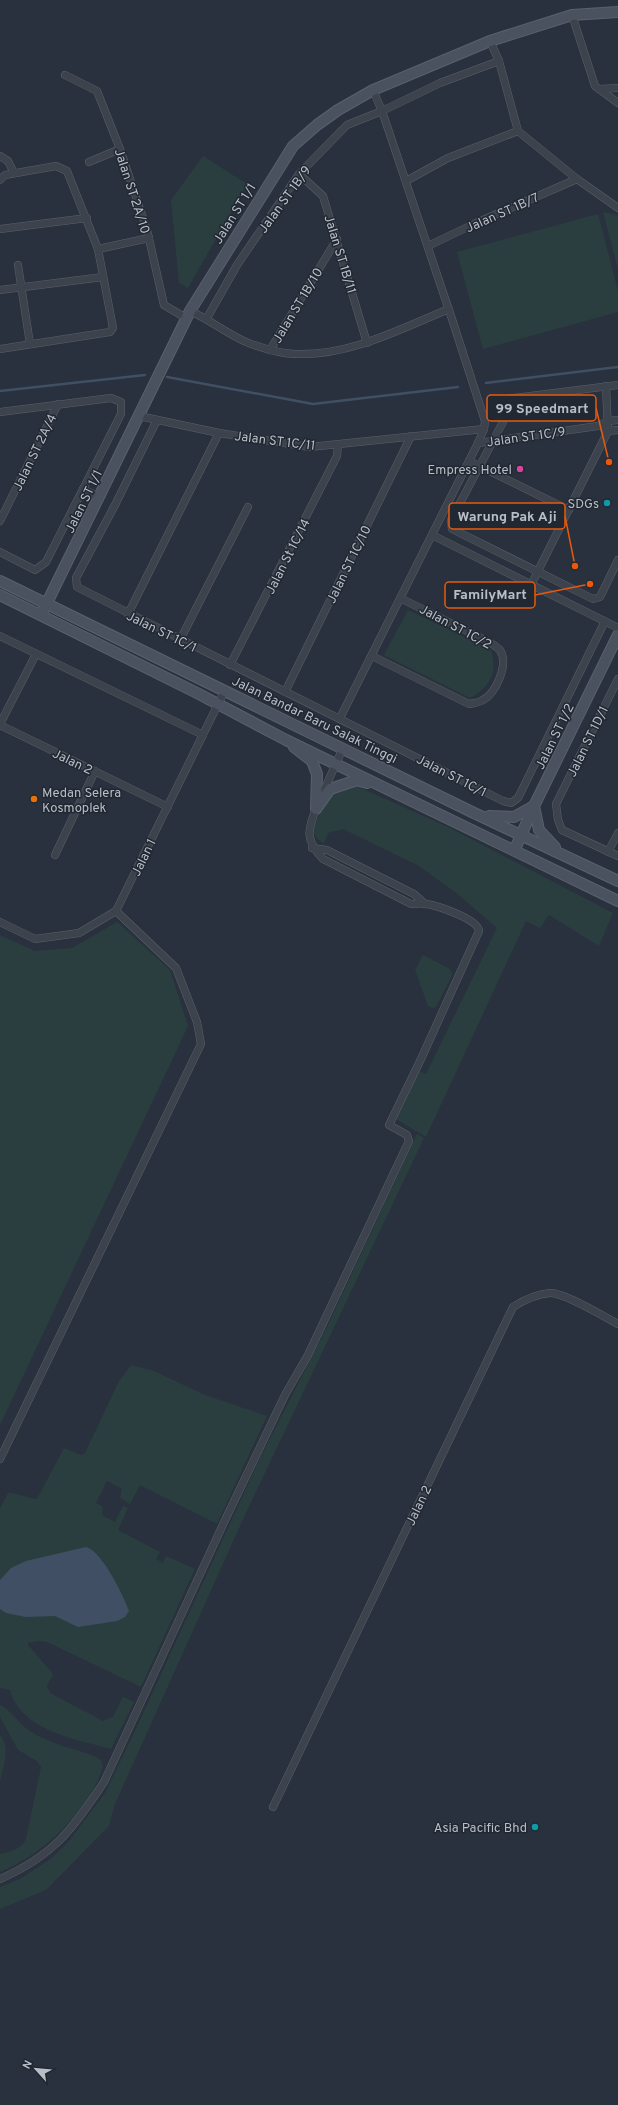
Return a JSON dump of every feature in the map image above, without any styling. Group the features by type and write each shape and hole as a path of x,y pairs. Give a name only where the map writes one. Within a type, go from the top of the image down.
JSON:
{"main road":[{"name":"Jalan ST 1/1","path":"41,615 188,315 293,146 317,125 338,110 373,90 490,40 572,15 618,12"},
{"name":"Jalan Bandar Baru Salak Tinggi","path":"0,581 474,813 618,881"},
{"path":"0,595 218,704 286,740 515,849 618,901"},
{"name":"Jalan ST 1/2","path":"515,849 534,806 618,634"},
{"path":"286,740 312,761 318,782 316,809"},
{"path":"316,809 330,789 357,780 422,805"},
{"path":"474,813 499,818 514,817 534,806 539,830 563,854"}],"street":[{"path":"572,15 595,86 618,102"},
{"path":"490,40 499,61 518,130 577,179 618,208"},
{"name":"Jalan ST 1B/9","path":"207,318 237,265 299,174 347,125 382,111 440,83 499,61"},
{"name":"Jalan ST 2A/10","path":"64,74 92,87 97,91 120,149 148,238 164,305 167,308 188,315 207,318 249,343 270,350 295,354 337,350 367,343 449,309"},
{"path":"598,88 618,88"},
{"path":"340,718 478,443 484,429 485,421 428,246 382,111 373,90"},
{"path":"406,181 448,158 518,130"},
{"path":"88,162 120,149"},
{"path":"0,156 8,161 14,173"},
{"path":"0,349 110,332 113,328 98,248 67,170 56,166 14,173 3,177"},
{"name":"Jalan ST 1B/11","path":"299,174 323,196 367,343"},
{"name":"Jalan ST 1B/7","path":"428,246 476,223 577,179"},
{"path":"0,229 87,218"},
{"path":"98,248 148,238"},
{"name":"Jalan ST 1B/10","path":"270,350 337,239"},
{"path":"18,265 30,344"},
{"path":"0,290 103,277"},
{"path":"618,385 498,400 503,422 451,520 452,529 593,599 600,597 618,560"},
{"path":"532,585 608,431 606,386"},
{"path":"0,412 111,398 121,402 121,414 46,562 35,570 0,552"},
{"name":"Jalan ST 2A/4","path":"0,521 58,404"},
{"name":"Jalan ST 1C/11","path":"139,416 219,433 310,447 484,429"},
{"name":"Jalan ST 1C/1","path":"157,420 115,505 76,578 76,584 81,591 340,718 503,801 511,803 518,798 605,621"},
{"name":"Jalan ST 1C/9","path":"478,443 598,426 608,421 618,420"},
{"path":"598,426 608,431 618,430"},
{"path":"128,614 219,433"},
{"name":"Jalan ST 1C/10","path":"285,692 411,436"},
{"name":"Jalan St 1C/14","path":"230,665 337,456 338,445"},
{"path":"469,461 569,510"},
{"path":"83,489 99,497"},
{"path":"180,640 248,507"},
{"path":"432,535 618,628"},
{"name":"Jalan ST 1C/2","path":"372,656 469,704 481,702 489,696 497,683 502,671 503,661 500,650 487,641 400,598"},
{"path":"0,636 203,735"},
{"path":"0,725 36,654"},
{"name":"Jalan ST 1D/1","path":"608,852 562,830 558,820 556,804 618,679"},
{"name":"Jalan 1","path":"116,911 225,690"},
{"name":"Jalan 2","path":"0,725 168,807"},
{"path":"0,1879 15,1873 53,1848 79,1820 104,1782 243,1483 285,1395 308,1355 409,1141 407,1135 389,1125 421,1059 479,931 475,923 447,910 425,904 410,904 374,887 323,859 312,848 309,829 316,809 343,748"},
{"path":"54,855 95,771"},
{"path":"618,833 608,852 618,856"},
{"path":"312,848 334,854 414,894 425,904"},
{"path":"0,922 35,939 79,933 116,911 176,968 197,1022 201,1044 0,1459"},
{"name":"Jalan 2","path":"273,1807 513,1307 527,1298 551,1293 573,1301 618,1324"}],"shaded area":[{"path":"203,156 247,184 188,288 179,283 171,200"},
{"path":"603,212 618,215 618,269"},
{"path":"598,214 618,291 618,312 483,349 457,252"},
{"path":"408,610 491,650 493,658 493,672 491,678 483,689 470,698 384,655"},
{"path":"352,784 448,827 613,913 599,946 549,915 540,928 526,921 426,1137 396,1119 419,1071 426,1074 497,928 455,892 419,866 343,829 328,833 324,844 318,839 314,833 314,830 320,812 327,800 332,793"},
{"path":"117,922 170,970 188,1026 0,1425 0,935 35,951 72,948"},
{"path":"423,955 450,969 452,975 436,1007 433,1008 428,1006 415,970"},
{"path":"417,1134 424,1138 244,1517 115,1804 109,1826 46,1890 0,1909 0,1887 20,1879 52,1858 69,1841 105,1793 260,1458 328,1325"},
{"path":"131,1365 154,1371 205,1395 267,1416 217,1524 140,1485 130,1504 120,1498 122,1489 107,1481 96,1503 103,1507 102,1515 115,1522 123,1506 128,1508 118,1530 160,1552 156,1559 163,1563 166,1556 195,1569 141,1687 47,1642 38,1641 28,1643 28,1645 53,1674 47,1686 50,1693 103,1721 113,1717 123,1697 134,1702 111,1749 67,1737 38,1724 26,1715 16,1704 10,1690 0,1688 0,1508 8,1493 37,1499 64,1448 81,1455 85,1453 119,1381"},
{"path":"0,1705 7,1709 26,1728 37,1735 53,1743 94,1756 101,1760 103,1766 97,1783 88,1799 62,1830 32,1855 16,1865 0,1872 0,1854 18,1848 26,1839 41,1767 37,1761 18,1750 0,1717"},
{"path":"0,1735 6,1752 0,1782"}],"water":[{"path":"86,1547 99,1556 111,1574 129,1611 125,1617 117,1621 78,1627 55,1616 26,1617 6,1613 0,1609 0,1580 11,1568 26,1561"}],"waterway":[{"path":"486,383 618,367"},
{"path":"0,391 145,375"},
{"path":"167,377 313,404 458,387"}],"place":[{"name":"99 Speedmart","path":"609,462"},
{"name":"Empress Hotel","path":"520,469"},
{"name":"SDGs","path":"607,503"},
{"name":"Warung Pak Aji","path":"575,566"},
{"name":"FamilyMart","path":"590,584"},
{"name":"Medan Selera Kosmoplek","path":"34,799"},
{"name":"Asia Pacific Bhd","path":"535,1827"}]}
